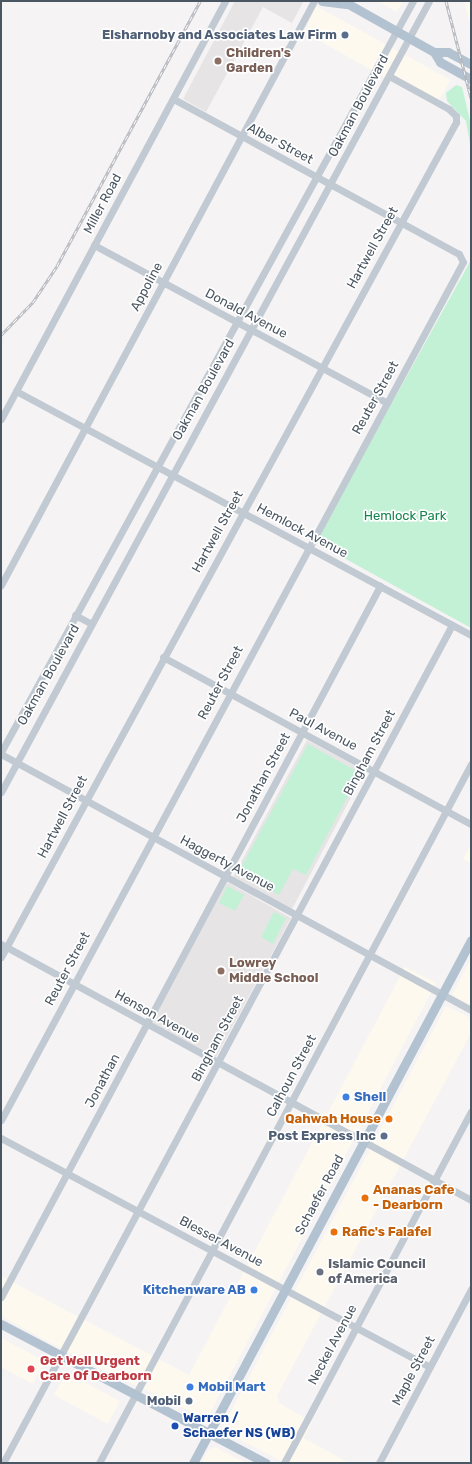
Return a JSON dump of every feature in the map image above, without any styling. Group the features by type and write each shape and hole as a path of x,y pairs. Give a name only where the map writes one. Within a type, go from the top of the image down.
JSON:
{"main road":[{"path":"322,1 345,3 434,52 448,52 471,64"},
{"path":"434,52 440,62 471,79"},
{"name":"Schaefer Road","path":"193,1463 471,940"},
{"path":"1,1324 266,1463"}],"street":[{"name":"Miller Road","path":"1,419 226,1"},
{"name":"Appoline","path":"1,585 314,1"},
{"name":"Oakman Boulevard","path":"1,753 75,615 413,1"},
{"name":"Oakman Boulevard","path":"1,792 15,762 90,623 429,1"},
{"name":"Hartwell Street","path":"1,957 4,946 86,800 457,119 449,109 389,76"},
{"name":"Alber Street","path":"173,100 439,243 463,259"},
{"name":"Donald Avenue","path":"94,245 387,403"},
{"name":"Reuter Street","path":"1,1120 151,837 387,403 463,259"},
{"name":"Hemlock Avenue","path":"16,391 471,635"},
{"name":"Jonathan Street","path":"224,876 380,586"},
{"path":"75,615 90,623"},
{"name":"Bingham Street","path":"3,1463 140,1212 452,625"},
{"name":"Paul Avenue","path":"163,657 471,824"},
{"name":"Haggerty Avenue","path":"1,753 151,837 471,1010"},
{"name":"Calhoun Street","path":"99,1463 471,764"},
{"name":"Jonathan","path":"1,1297 68,1174 224,876"},
{"name":"Henson Avenue","path":"4,946 74,984 146,1026 471,1200"},
{"name":"Neckel Avenue","path":"284,1463 471,1112"},
{"name":"Blesser Avenue","path":"1,1138 430,1367"},
{"name":"Maple Street","path":"379,1463 471,1289"}],"shaded area":[{"name":"Children's Garden","path":"235,1 303,2 292,23 263,7 206,112 183,99"},
{"path":"376,1 403,1 397,12"},
{"path":"464,1 471,1 471,25 470,24"},
{"path":"316,6 451,80 435,106 304,32"},
{"path":"307,740 365,771 292,909 233,877"},
{"path":"471,844 471,864 463,859"},
{"name":"Lowrey Middle School","path":"227,882 291,918 215,1059 151,1023"},
{"path":"471,958 471,1006 452,995"},
{"path":"405,967 436,983 207,1419 82,1360 1,1316 1,1276 189,1375"},
{"path":"446,1006 471,1018 471,1033 277,1396 279,1403 312,1422 304,1438 349,1463 285,1463 221,1430"},
{"path":"1,1338 45,1361 33,1384 1,1367"},
{"path":"66,1372 120,1401 108,1424 54,1395"},
{"path":"215,1447 246,1463 201,1463 209,1449"}],"green space":[{"path":"456,85 462,87 471,125 471,150 466,121 447,101 446,93"},
{"name":"Hemlock Park","path":"471,260 471,628 315,542"},
{"path":"308,744 360,773 306,875 293,869 279,895 238,873"},
{"path":"227,886 244,895 235,911 219,903"},
{"path":"274,912 286,918 273,944 261,937"}],"railway":[{"path":"1,335 33,302 57,266 200,1"},
{"path":"446,1 471,98"}],"place":[{"name":"Elsharnoby and Associates Law Firm","path":"345,35"},
{"name":"Children's Garden","path":"218,61"},
{"name":"Lowrey Middle School","path":"221,971"},
{"name":"Shell","path":"346,1097"},
{"name":"Qahwah House","path":"389,1119"},
{"name":"Post Express Inc","path":"384,1136"},
{"name":"Ananas Cafe - Dearborn","path":"365,1198"},
{"name":"Rafic's Falafel","path":"334,1232"},
{"name":"Islamic Council of America","path":"320,1272"},
{"name":"Kitchenware AB","path":"254,1290"},
{"name":"Get Well Urgent Care Of Dearborn","path":"31,1369"},
{"name":"Mobil Mart","path":"190,1387"},
{"name":"Mobil","path":"189,1401"},
{"name":"Warren / Schaefer NS (WB)","path":"175,1426"}]}
